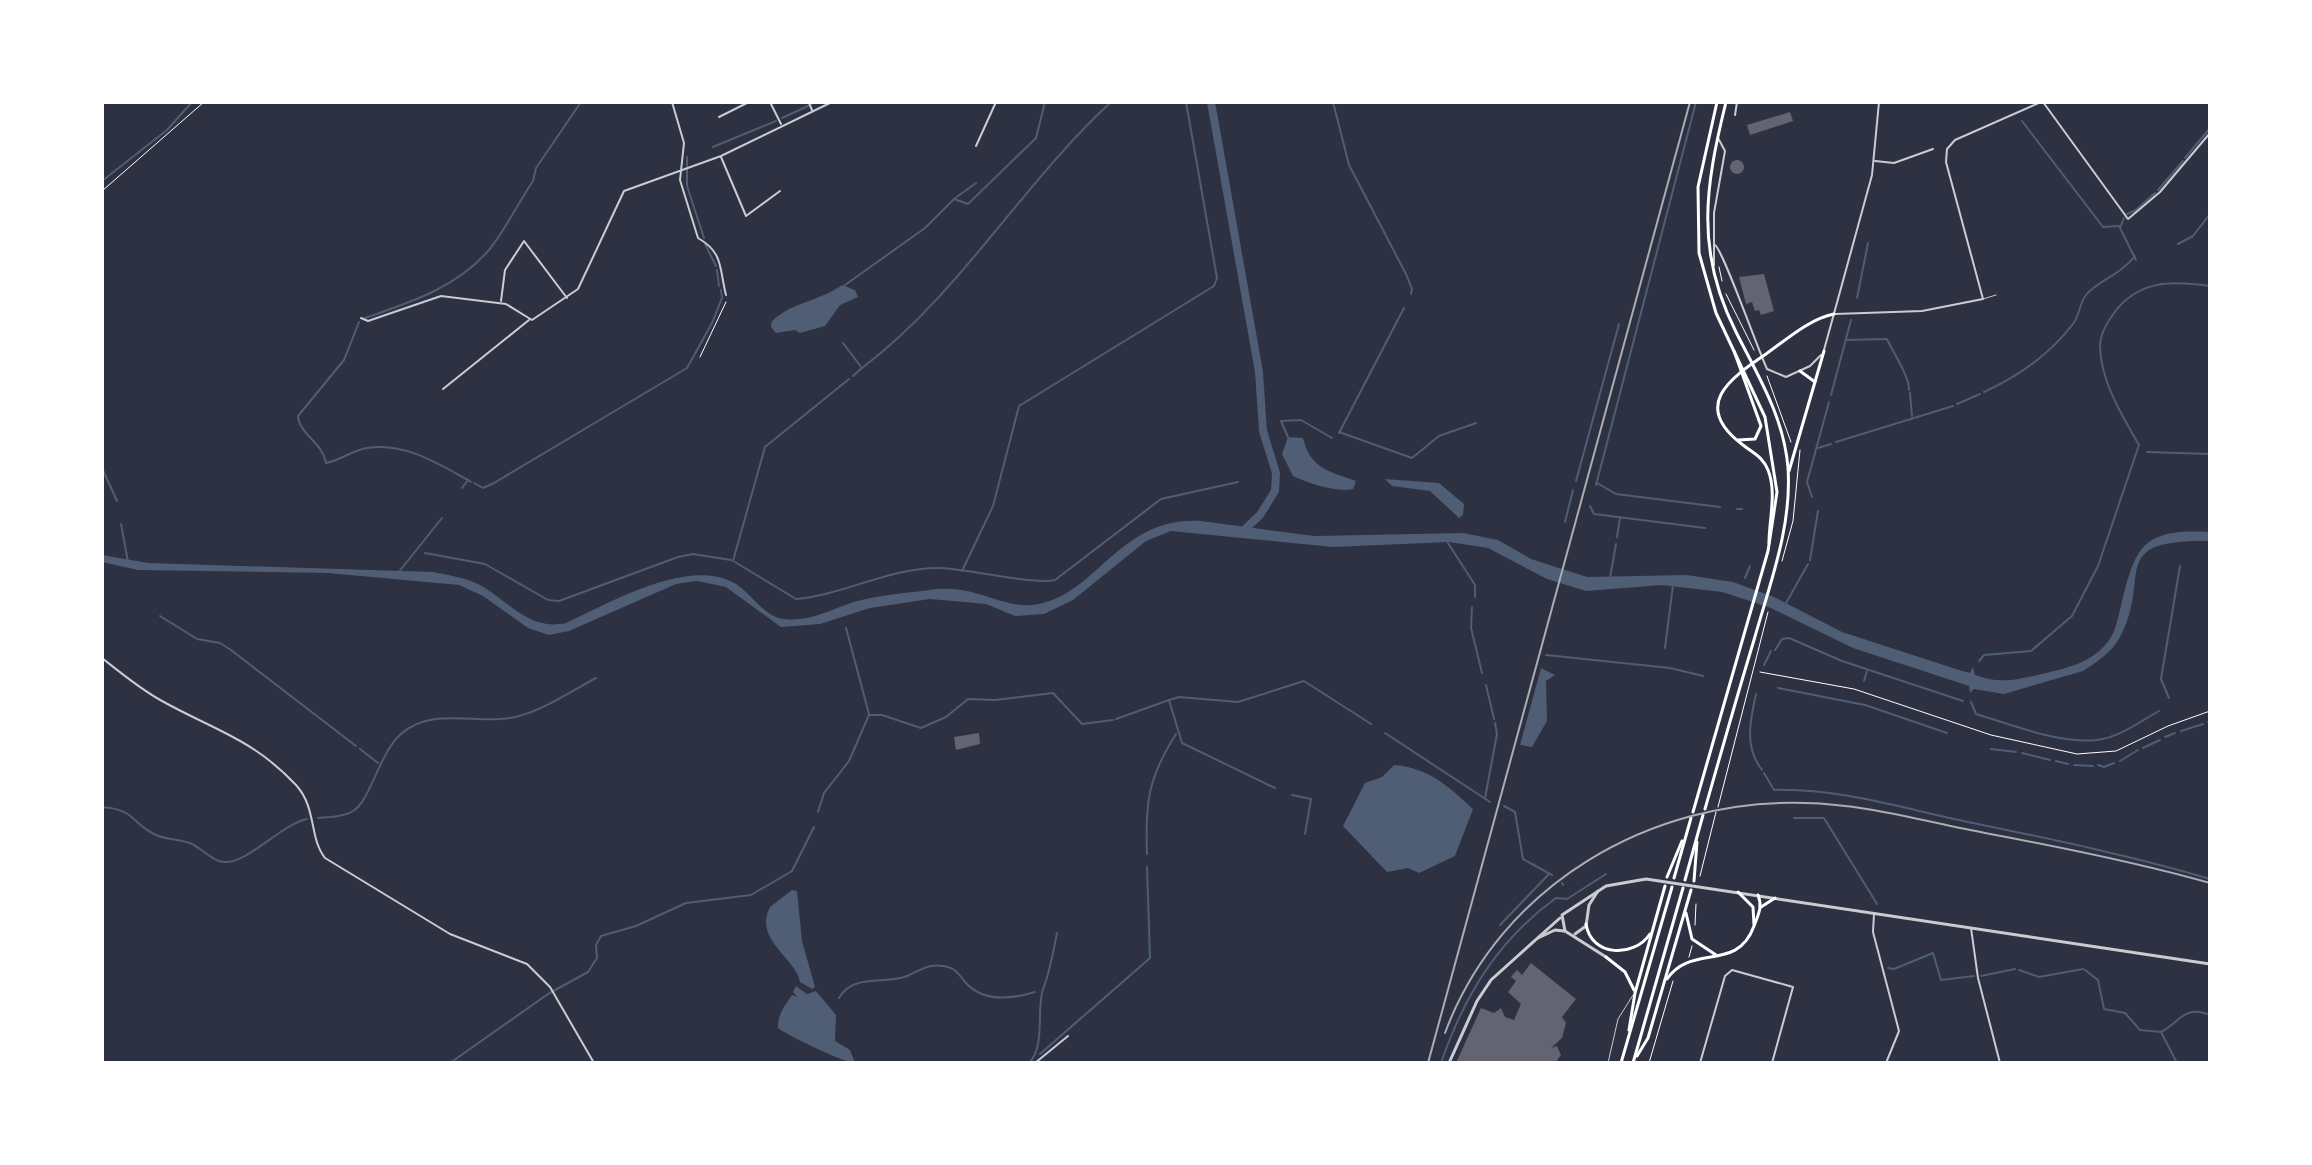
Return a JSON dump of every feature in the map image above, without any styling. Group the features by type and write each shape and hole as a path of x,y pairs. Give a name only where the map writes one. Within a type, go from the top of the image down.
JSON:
{"main road":[{"path":"1693,812 1768,552 1777,492 1774,456 1757,394 1708,290 1697,231 1700,176 1717,102"},
{"path":"1705,809 1781,557 1787,515 1788,475 1776,415 1727,313 1713,275 1706,210 1717,137 1726,102"},
{"path":"1768,552 1769,473 1761,458 1722,425 1718,411 1721,392 1728,381 1768,352 1820,318 1834,314"},
{"path":"1733,347 1761,426 1752,441 1736,439"},
{"path":"1788,475 1824,351"},
{"path":"1800,371 1815,382"},
{"path":"1685,880 1703,815"},
{"path":"1674,878 1691,818"},
{"path":"1667,877 1686,834"},
{"path":"1696,882 1697,838"},
{"path":"1629,1038 1635,993 1665,886"},
{"path":"1621,1063 1672,887"},
{"path":"1634,1061 1683,888"},
{"path":"1634,1061 1648,1038 1691,890"},
{"path":"1738,892 1753,907 1754,926"},
{"path":"1665,982 1683,964 1740,949 1754,926 1759,910 1758,895"},
{"path":"1759,910 1775,898"},
{"path":"1686,911 1692,939 1716,955"},
{"path":"1586,921 1598,944 1616,952 1639,946 1652,931"},
{"path":"1606,957 1625,972 1635,993"}],"street":[{"path":"672,102 684,143 681,171 698,238 713,246 718,255 726,295"},
{"path":"719,117 749,102"},
{"path":"770,102 781,125"},
{"path":"443,389 530,320 567,298 581,284 622,193 721,156 830,102"},
{"path":"976,146 996,102"},
{"path":"1735,115 1737,102"},
{"path":"1715,245 1722,250 1767,369 1783,377 1812,365 1824,351 1874,161 1879,102"},
{"path":"1834,314 1922,311 1983,299 1946,162 1951,144 2042,102 2128,219 2160,192 2210,133"},
{"path":"809,103 812,111"},
{"path":"1713,275 1716,197 1725,151 1717,137"},
{"path":"1874,161 1894,163 1933,149"},
{"path":"721,156 746,216 780,191"},
{"path":"501,302 505,270 524,241 567,298"},
{"path":"361,318 368,321 441,296 501,302 530,320"},
{"path":"1820,318 1830,327"},
{"path":"102,658 163,701 263,753 305,798 313,815 319,849 325,858 450,934 524,961 555,994 594,1063"},
{"path":"1449,1063 1485,988 1534,940 1562,915 1601,889 1639,879 2210,964"},
{"path":"1572,934 1581,932 1590,902 1601,889"},
{"path":"1571,909 1581,911 1586,921"},
{"path":"1875,913 1873,932 1899,1031 1886,1063"},
{"path":"1562,915 1562,925 1567,932"},
{"path":"1971,927 1978,978 2000,1063"},
{"path":"1534,940 1555,930 1567,932 1606,957"},
{"path":"1700,1063 1725,976 1732,970 1793,987 1772,1063"},
{"path":"1037,1062 1068,1036"}],"lane":[{"path":"1983,299 1996,295"},
{"path":"1608,1063 1618,1019 1635,993"}],"path":[{"path":"102,191 204,102"},
{"path":"1718,261 1727,298 1757,354"},
{"path":"700,357 726,295"},
{"path":"1764,370 1781,408 1793,448"},
{"path":"1781,557 1793,521 1801,450"},
{"path":"1718,807 1758,661 1759,645"},
{"path":"1760,672 1861,691 1991,735 2077,754 2116,751 2168,726 2210,711"},
{"path":"1696,882 1716,812"},
{"path":"1695,929 1696,904"},
{"path":"1689,959 1693,943"},
{"path":"1649,1063 1676,977"}],"water":[{"path":"842,285 855,290 858,297 840,305 825,326 800,333 795,330 776,333 771,327 772,321 788,310"},
{"path":"1288,437 1303,438 1316,463 1330,472 1356,481 1353,489 1331,488 1293,476 1282,454"},
{"path":"1385,479 1439,483 1464,504 1463,515 1459,518 1430,491 1392,486"},
{"path":"1201,521 1314,536 1463,533 1498,540 1531,559 1587,577 1687,575 1733,582 1774,597 1842,632 1970,673 1973,667 1975,675 2003,680 2071,666 2100,650 2113,633 2131,571 2144,546 2169,534 2187,532 2210,532 2210,541 2177,542 2156,547 2144,555 2138,566 2129,616 2120,637 2099,660 2083,671 2004,694 1974,689 1970,693 1969,686 1853,648 1771,608 1722,592 1662,585 1586,591 1547,579 1488,548 1449,542 1333,547 1171,531 1146,541 1073,600 1044,614 1015,616 986,604 930,599 870,608 820,624 781,627 726,587 697,581 676,584 569,631 549,635 528,628 483,596 459,585 328,573 138,570 102,562 102,555 148,563 433,572 476,583 521,614 553,624 566,623 651,585 696,575 717,577 736,584 770,614 795,619 816,616 856,601 938,589 965,591 1032,605 1054,599 1074,588 1148,531 1172,523"},
{"path":"1541,668 1555,675 1546,681 1547,721 1532,747 1520,745"},
{"path":"1394,765 1427,774 1447,786 1473,809 1455,856 1419,873 1408,868 1387,872 1343,826 1365,783 1382,777"},
{"path":"792,890 797,891 802,941 815,987 812,989 800,982 767,929 770,907"},
{"path":"796,986 807,994 816,991 836,1015 835,1041 850,1050 855,1063 840,1059 778,1028 784,1007 792,995 797,997 793,992"}],"building":[{"path":"1790,112 1793,121 1750,135 1747,125"},
{"path":"1737,160 1744,167 1737,174 1730,167"},
{"path":"1764,274 1774,311 1761,315 1759,310 1755,311 1752,302 1746,304 1739,277"},
{"path":"979,733 980,744 956,750 954,737"},
{"path":"1531,963 1576,999 1562,1017 1566,1023 1562,1038 1551,1048 1557,1046 1561,1055 1555,1063 1456,1063 1481,1008 1494,1013 1501,1008 1505,1017 1514,1020 1521,1004 1508,992 1516,981 1511,977 1517,970 1522,975"}],"waterway":[{"path":"102,181 167,130 192,102"},
{"path":"365,318 432,292 476,263 501,233 533,181 536,168 581,102"},
{"path":"845,285 925,228 954,199 968,204 1036,138 1045,102"},
{"path":"862,368 930,307 1078,134 1111,102"},
{"path":"962,571 993,506 1019,406 1214,286 1217,278 1186,102"},
{"path":"1211,102 1259,372 1263,431 1276,473 1275,491 1260,515 1242,532"},
{"path":"1333,102 1349,165 1406,274 1411,294"},
{"path":"1596,485 1696,102"},
{"path":"782,118 808,106"},
{"path":"713,147 776,121"},
{"path":"2022,121 2103,227 2120,226"},
{"path":"2185,158 2210,128"},
{"path":"687,157 687,186 704,238"},
{"path":"2158,190 2183,161"},
{"path":"954,199 976,183"},
{"path":"2127,214 2155,193"},
{"path":"2178,244 2193,236 2210,214"},
{"path":"2124,218 2120,228 2136,260"},
{"path":"1857,298 1868,243"},
{"path":"705,244 716,266"},
{"path":"1984,392 2021,372 2043,355 2073,324 2086,295 2135,256"},
{"path":"717,270 719,286"},
{"path":"1979,661 1984,655 2031,651 2072,616 2098,566 2139,445 2104,373 2100,342 2109,321 2124,302 2146,288 2170,283 2210,286"},
{"path":"474,483 483,488 494,483 687,368 712,323 722,298 721,290"},
{"path":"1339,433 1404,308"},
{"path":"1831,395 1851,320"},
{"path":"359,322 344,360 298,416 302,428 320,450 326,463 362,449 394,448 420,455 468,480"},
{"path":"1576,481 1619,324"},
{"path":"1846,340 1887,339 1904,372 1909,390"},
{"path":"843,343 862,368 853,376"},
{"path":"733,561 765,447 849,379"},
{"path":"1910,393 1912,416"},
{"path":"1957,404 1980,394"},
{"path":"1812,497 1807,482 1829,402"},
{"path":"1836,442 1953,406"},
{"path":"1288,437 1281,421 1301,420 1332,438"},
{"path":"1339,432 1412,458 1439,436 1476,423"},
{"path":"1818,448 1831,444"},
{"path":"2147,452 2210,454"},
{"path":"102,468 117,501"},
{"path":"462,488 468,480 471,482"},
{"path":"735,562 796,599 921,569 940,568 1055,580 1161,499 1238,482"},
{"path":"1597,483 1616,494 1720,507"},
{"path":"1565,522 1573,490"},
{"path":"1590,506 1594,514 1705,528"},
{"path":"1737,509 1742,509"},
{"path":"1810,560 1818,511"},
{"path":"398,573 442,518"},
{"path":"1617,537 1620,518"},
{"path":"121,524 128,562"},
{"path":"1448,543 1475,585 1475,597"},
{"path":"1610,578 1616,544"},
{"path":"425,553 485,564 548,600 559,601 678,557 693,554 731,560"},
{"path":"1786,603 1808,564"},
{"path":"1745,578 1750,566"},
{"path":"2169,698 2161,679 2180,566"},
{"path":"1665,648 1673,585"},
{"path":"1472,607 1471,628 1482,673"},
{"path":"160,616 197,639 220,643 231,650 356,746"},
{"path":"846,628 869,714"},
{"path":"1775,650 1782,639 1789,638 1842,661 1963,701"},
{"path":"1764,665 1771,651"},
{"path":"1546,655 1670,668 1703,676"},
{"path":"1864,681 1867,671"},
{"path":"318,818 353,811 365,797 393,742 414,725 443,718 505,719 519,716 596,678"},
{"path":"1169,700 1179,697 1238,702 1304,681 1371,724"},
{"path":"1486,685 1494,719"},
{"path":"1778,688 1865,705 1947,733"},
{"path":"818,812 824,793 849,761 869,715 882,715 921,728 946,717 968,699 995,700 1053,693 1082,724 1113,720"},
{"path":"1756,694 1751,743 1762,770"},
{"path":"1116,719 1169,700 1182,743 1275,788"},
{"path":"1971,702 1976,714 2036,733 2082,740 2113,736 2159,711"},
{"path":"1485,798 1497,734 1495,723"},
{"path":"2181,731 2203,724"},
{"path":"1385,733 1490,802"},
{"path":"2165,737 2175,733"},
{"path":"1147,854 1150,791 1159,764 1176,734"},
{"path":"2143,748 2160,740"},
{"path":"360,749 378,763"},
{"path":"1991,749 2016,752"},
{"path":"2120,761 2138,750"},
{"path":"2022,753 2050,760"},
{"path":"2056,761 2068,764"},
{"path":"2098,765 2104,767 2114,763"},
{"path":"2074,765 2093,766"},
{"path":"1764,773 1774,790 1819,792 1864,799 2115,854 2210,879"},
{"path":"1292,795 1311,799 1305,834"},
{"path":"1504,806 1515,812 1523,859 1552,875"},
{"path":"102,807 122,811 156,835 192,844 212,858 225,862 244,856 297,822 307,819"},
{"path":"1794,818 1824,818 1877,904"},
{"path":"450,1063 548,994 588,972 597,958 596,945 601,936 636,926 686,903 751,895 792,871 814,827"},
{"path":"1040,1054 1150,958 1147,867"},
{"path":"1500,925 1549,874"},
{"path":"1441,1063 1472,992 1500,951 1535,914 1556,898 1567,899 1606,874"},
{"path":"1029,1063 1037,1047 1041,997 1057,933"},
{"path":"1888,968 1894,969 1933,953 1941,980 1974,976"},
{"path":"839,998 852,985 898,979 936,965 953,969 981,994 1008,998 1035,992"},
{"path":"1981,976 2015,969"},
{"path":"2019,970 2039,977 2083,969"},
{"path":"2085,970 2098,980 2104,1009 2125,1013 2140,1030 2161,1032 2177,1063"},
{"path":"2161,1032 2192,1012 2207,1014"}],"railway":[{"path":"1428,1063 1690,102"},
{"path":"1445,1033 1470,980 1503,934 1542,894 1588,861 1638,835 1692,816 1748,805 1828,804 1895,814 2098,855 2210,883"}]}
